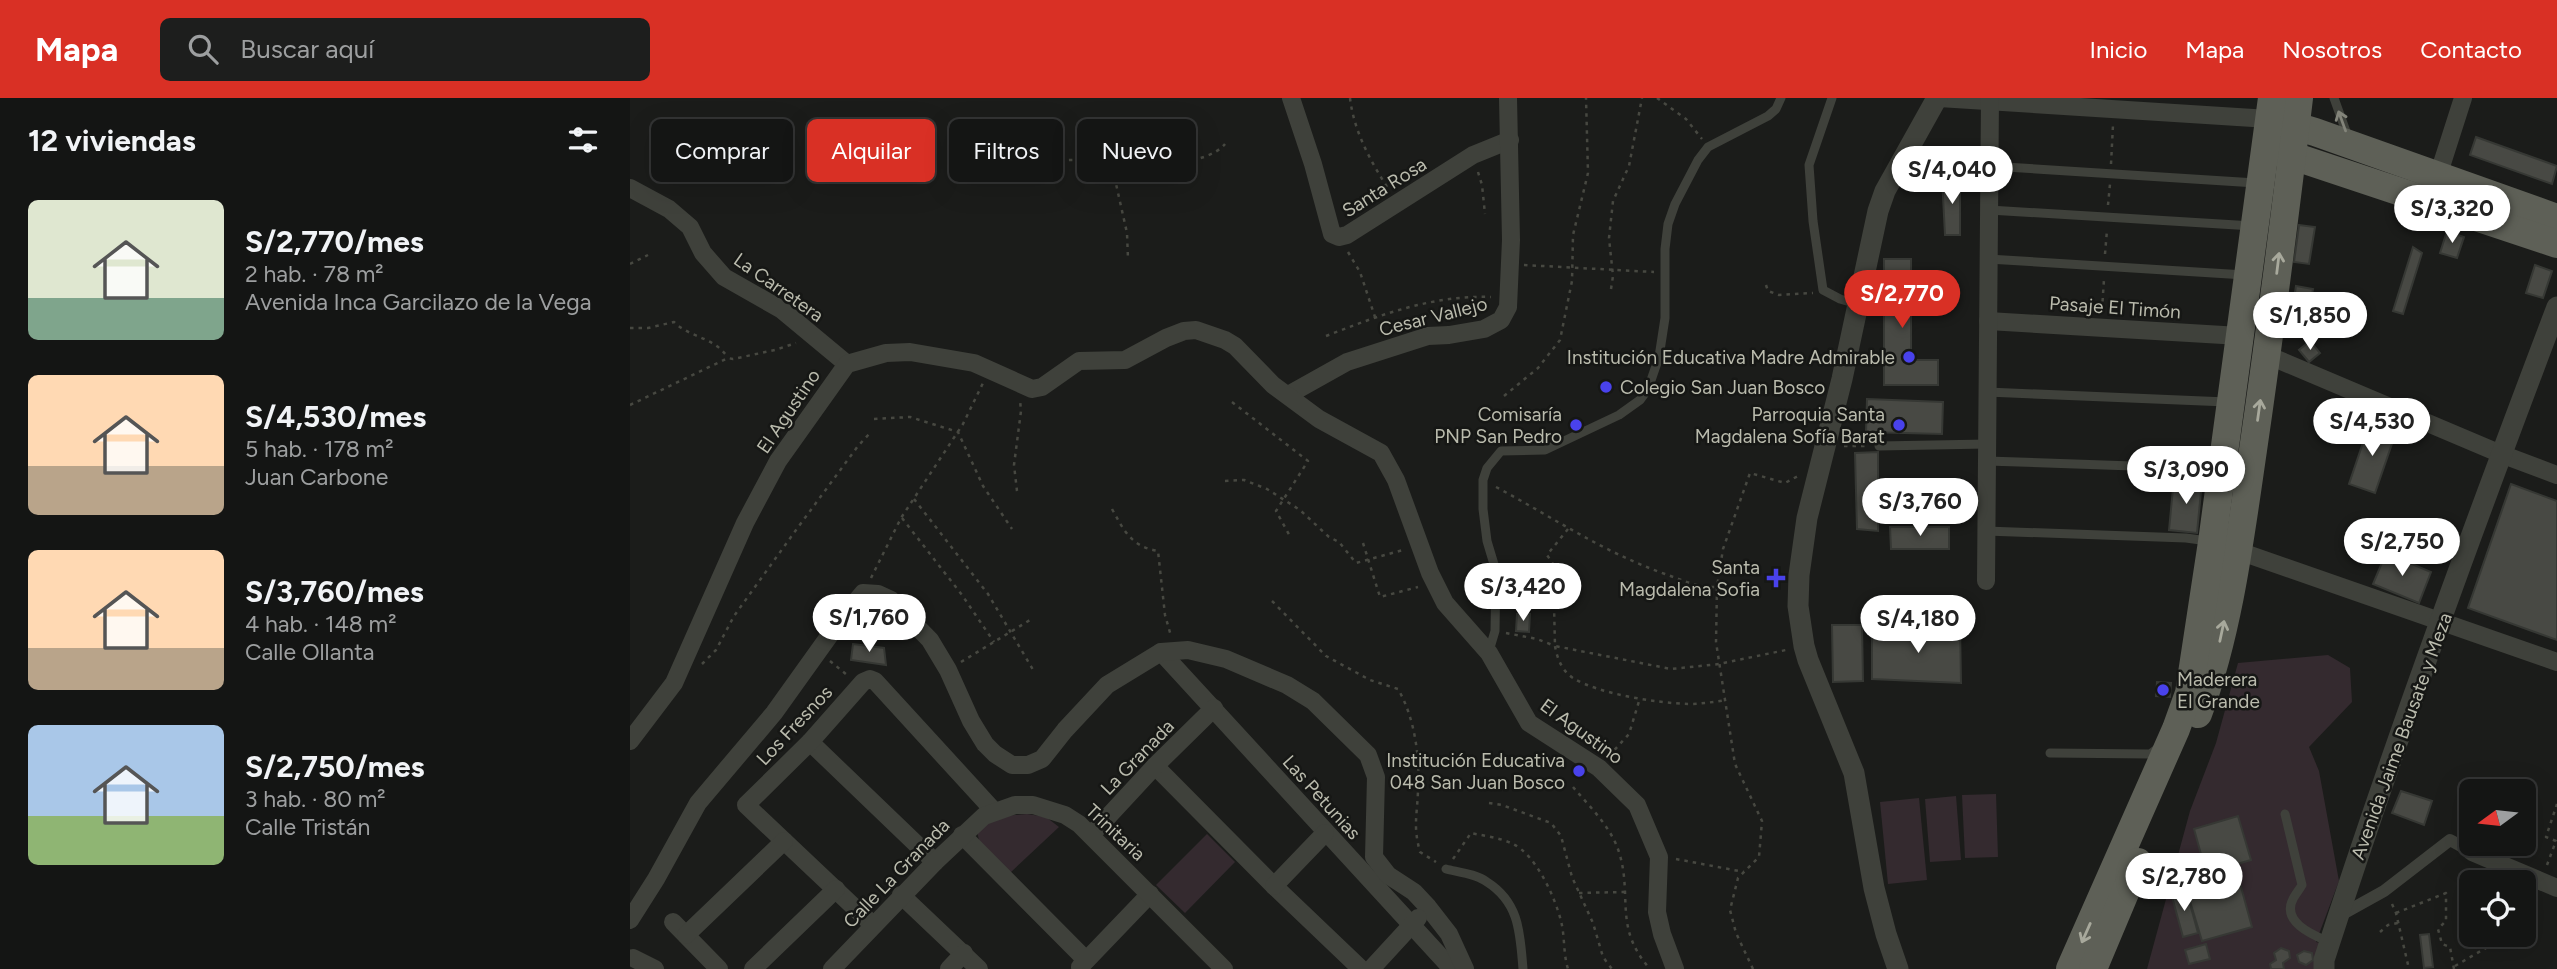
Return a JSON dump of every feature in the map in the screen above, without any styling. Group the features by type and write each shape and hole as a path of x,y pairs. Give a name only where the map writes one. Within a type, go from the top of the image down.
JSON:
{"main road":[{"path":"2070,969 2176,729 2189,693 2226,546 2267,355 2278,151 2284,110 2351,145 2557,218"},
{"path":"2093,969 2177,769 2213,673 2226,546 2223,470 2260,183 2278,151"},
{"path":"2278,151 2557,244"}],"street":[{"name":"Santa Rosa","path":"1291,98 1332,234 1339,237 1398,205 1473,155 1510,140"},
{"name":"Cesar Vallejo","path":"1288,394 1357,358 1428,337 1449,335 1501,320 1508,307 1508,98"},
{"path":"1898,969 1874,888 1854,773 1804,646 1798,606 1799,575 1807,518 1842,379 1878,211 1885,191 1938,98 2284,110"},
{"path":"2438,176 2463,98"},
{"path":"1986,581 1990,100"},
{"name":"La Carretera","path":"630,188 669,209 690,227 702,253 724,277 782,310 847,364"},
{"name":"Avenida Jaime Bausate y Meza","path":"2324,969 2339,916 2441,622 2557,307"},
{"name":"Pasaje El Timón","path":"1988,321 2240,336"},
{"name":"El Agustino","path":"630,741 674,683 745,523 785,450 847,364 887,353 910,352 974,363 1032,390 1042,387 1079,361 1125,360 1166,338 1184,331 1196,330 1235,346 1273,385 1319,419 1381,453 1396,480 1430,573 1446,603 1489,653 1529,723 1598,768 1637,805 1659,857 1657,912 1675,969"},
{"path":"2267,355 2557,475"},
{"path":"2226,546 2557,662"},
{"path":"630,920 652,888 698,803 774,713 817,653 868,593 891,600 930,640 985,744 1012,765 1028,765 1042,759 1107,685 1168,652 1188,650 1226,659 1287,685 1313,701 1368,755 1376,777 1374,857 1388,875 1414,892 1428,907 1449,934 1465,969"},
{"name":"Las Petunias","path":"1168,652 1325,833 1452,969"},
{"path":"868,683 994,811"},
{"name":"Los Fresnos","path":"784,841 746,805 868,683"},
{"name":"La Granada","path":"1091,835 1214,708"},
{"path":"810,743 935,862"},
{"path":"1156,766 1274,886 1361,969"},
{"name":"Trinitaria","path":"994,811 1014,805 1033,805 1065,815 1091,835 1150,894 1211,965"},
{"name":"Calle La Granada","path":"832,969 962,835 994,811"},
{"path":"1274,886 1325,833"},
{"path":"962,835 1082,965 1150,894"},
{"path":"2339,916 2384,891 2450,840 2459,845"},
{"path":"686,935 784,841 873,925"},
{"path":"2481,856 2549,885"},
{"path":"753,969 836,889"},
{"path":"901,895 979,969"},
{"path":"1371,969 1428,907"},
{"path":"673,922 719,969"},
{"path":"949,969 964,953"},
{"path":"633,958 655,969"}],"lane":[{"path":"1489,653 1495,631 1496,571 1483,509 1483,480 1487,468 1501,451 1545,450 1619,415 1640,400 1648,389 1659,357 1665,317 1664,273 1668,224 1675,204 1698,160 1708,147 1768,116 1776,109 1781,98"},
{"path":"1832,98 1809,165 1821,282 1826,293 1857,304"},
{"path":"2333,98 2351,145"},
{"path":"1989,166 2260,183"},
{"path":"1989,210 2255,227"},
{"path":"1988,259 2248,275"},
{"path":"1987,392 2232,402"},
{"path":"1879,446 2223,470"},
{"path":"1986,531 2186,538 2226,546"},
{"path":"2050,753 2150,754 2162,743 2180,702 2204,553 2226,546"},
{"path":"2285,814 2302,885 2290,908 2293,918 2299,926 2330,943"},
{"path":"1446,869 1486,880 1505,898 1516,914 1522,969"}],"path":[{"path":"1350,98 1368,157 1398,205"},
{"path":"1504,396 1538,368 1560,340 1573,267 1573,235 1588,173 1586,98"},
{"path":"1611,289 1609,238 1613,201 1629,166 1642,98"},
{"path":"1657,98 1686,119 1708,147"},
{"path":"1196,158 1208,157 1225,144"},
{"path":"1473,155 1482,185 1485,214"},
{"path":"1116,182 1127,233 1128,259"},
{"path":"1339,237 1360,272 1375,317"},
{"path":"630,264 648,255"},
{"path":"1508,264 1664,273"},
{"path":"1766,285 1768,291 1779,295 1826,293"},
{"path":"1326,336 1403,307 1450,298 1508,298"},
{"path":"630,328 648,328 674,321 688,333 712,342 722,349 727,358"},
{"path":"630,405 727,358 754,355 796,343 806,330"},
{"path":"868,593 901,518 958,432 989,369"},
{"path":"1017,383 1021,411 1014,465 1017,491"},
{"path":"1232,402 1308,461 1276,511 1291,538"},
{"path":"874,419 910,417 958,432 984,486 1012,528"},
{"path":"674,683 687,679 716,650 734,616 870,433"},
{"path":"1753,969 1736,933 1730,910 1738,878 1759,857 1762,821 1735,764 1719,664 1716,642 1717,587 1723,549 1750,473 1784,483 1822,455 1879,446"},
{"path":"1225,481 1244,480 1283,499 1300,510 1329,537 1339,542 1356,563 1420,546"},
{"path":"1483,480 1626,560 1697,586 1717,587"},
{"path":"914,499 988,594 1035,673"},
{"path":"1112,509 1135,544 1158,551 1168,652"},
{"path":"901,518 962,595 994,642"},
{"path":"1568,529 1547,555 1553,564 1556,657 1566,671 1574,678 1640,698 1691,704 1726,700"},
{"path":"2393,532 2465,557"},
{"path":"1363,543 1380,597 1418,587"},
{"path":"1272,601 1326,656 1370,680 1398,689 1406,703 1414,733 1419,789 1414,831 1420,852 1446,869 1471,833 1512,843 1527,852 1539,870 1562,922 1568,969"},
{"path":"948,670 1030,620"},
{"path":"1495,631 1671,669 1719,664 1804,646"},
{"path":"817,653 868,683"},
{"path":"1598,768 1629,734 1640,698"},
{"path":"1573,787 1614,837 1623,866 1630,939 1637,954 1650,969"},
{"path":"1489,803 1551,823 1561,836 1572,877 1593,923 1603,957 1612,969"},
{"path":"2549,885 2556,841 2546,837 2557,804"},
{"path":"1659,857 1744,872"},
{"path":"2384,891 2396,913 2409,969"},
{"path":"1579,893 1624,892"},
{"path":"2396,913 2446,893 2446,922 2438,929 2442,944 2450,947 2454,968 2488,947"},
{"path":"2381,932 2388,925 2399,923"},
{"path":"2461,963 2465,969"}],"shaded area":[{"path":"2328,655 2350,668 2352,702 2309,747 2319,771 2339,881 2316,942 2320,943 2317,969 2147,969 2190,811 2216,743 2238,663"},
{"path":"1996,794 1998,857 1965,858 1962,795"},
{"path":"1956,796 1961,860 1930,862 1925,799"},
{"path":"1919,798 1927,880 1888,884 1880,802"},
{"path":"1027,814 1046,817 1059,827 1010,873 980,845 977,831 991,817"},
{"path":"1207,834 1235,862 1185,913 1156,885"}],"building":[{"path":"2476,137 2557,166 2552,184 2470,155"},
{"path":"1942,177 1960,180 1960,235 1945,235"},
{"path":"2299,225 2315,227 2309,264 2294,262"},
{"path":"2447,231 2464,237 2457,258 2440,253"},
{"path":"2413,247 2422,253 2403,314 2393,311"},
{"path":"1884,259 1911,259 1911,360 1938,360 1938,385 1884,385"},
{"path":"2535,265 2552,271 2543,298 2526,293"},
{"path":"2296,286 2313,289 2306,326 2290,323"},
{"path":"2310,341 2320,353 2309,362 2299,350"},
{"path":"1867,399 1943,402 1942,434 1866,432"},
{"path":"2370,422 2396,432 2375,493 2349,484"},
{"path":"1878,452 1878,531 1857,529 1855,453"},
{"path":"2174,478 2202,481 2197,533 2169,530"},
{"path":"2511,484 2557,501 2557,640 2468,608"},
{"path":"1890,527 1949,527 1949,549 1891,549"},
{"path":"2386,553 2431,572 2419,603 2373,584"},
{"path":"1517,614 1530,614 1529,632 1516,631"},
{"path":"1832,625 1862,625 1863,681 1833,682"},
{"path":"1960,626 1961,683 1872,679 1872,631"},
{"path":"853,644 884,648 886,665 851,660"},
{"name":"Maderera El Grande","path":"2157,682 2171,683 2170,697 2156,696"},
{"path":"2401,791 2432,801 2424,825 2392,813"},
{"path":"2238,816 2251,860 2230,866 2233,878 2238,876 2252,927 2202,941 2186,888 2224,877 2223,871 2207,876 2194,829"},
{"path":"2186,889 2198,933 2183,937 2171,893"},
{"path":"2429,934 2433,967 2424,968 2420,935"},
{"path":"2206,944 2210,959 2189,964 2185,950"},
{"path":"2281,948 2289,951 2290,958 2283,963 2284,969 2271,969 2270,964 2276,960 2274,953"},
{"path":"2304,951 2312,953 2313,960 2306,965 2299,962 2297,955"}],"place":[{"name":"Institución Educativa Madre Admirable","path":"1909,357"},
{"name":"Colegio San Juan Bosco","path":"1606,387"},
{"name":"Comisaría PNP San Pedro","path":"1576,425"},
{"name":"Parroquia Santa Magdalena Sofía Barat","path":"1899,425"},
{"name":"Santa Magdalena Sofia","path":"1776,578"},
{"name":"Maderera El Grande","path":"2163,690"},
{"name":"Institución Educativa 048 San Juan Bosco","path":"1579,771"}]}
